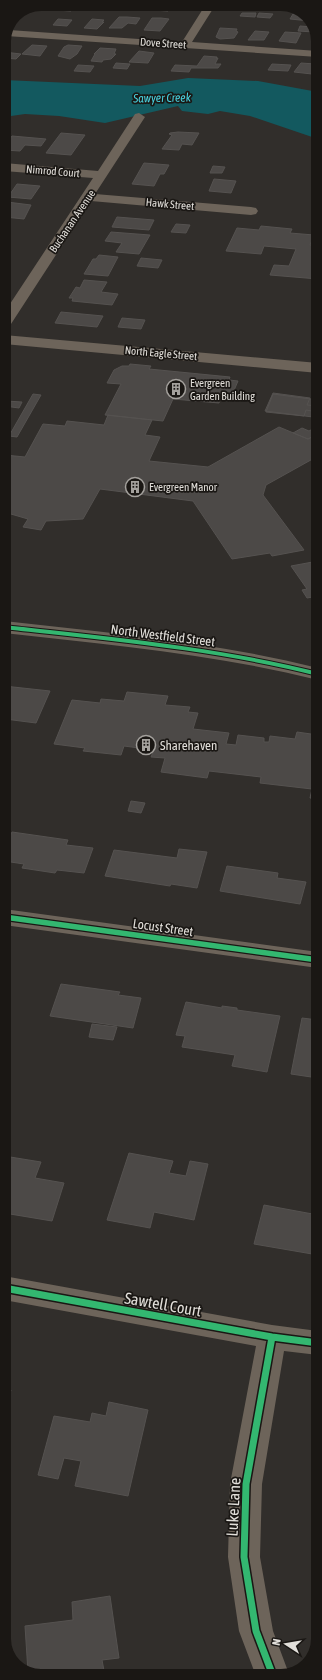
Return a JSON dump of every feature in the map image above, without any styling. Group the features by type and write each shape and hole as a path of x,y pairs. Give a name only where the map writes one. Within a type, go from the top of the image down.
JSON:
{"street":[{"path":"185,45 207,11"},
{"name":"Dove Street","path":"12,33 311,54"},
{"name":"Buchanan Avenue","path":"11,313 139,117"},
{"name":"Nimrod Court","path":"11,168 101,175"},
{"name":"Hawk Street","path":"88,197 251,211"},
{"name":"North Eagle Street","path":"11,340 311,367"},
{"name":"North Westfield Street","path":"11,628 212,652 259,660 311,672"},
{"name":"Locust Street","path":"11,918 311,959"},
{"name":"Sawtell Court","path":"11,1289 272,1337 311,1342"},
{"name":"Luke Lane","path":"270,1669 256,1631 244,1556 246,1484 272,1337"}],"water":[{"name":"Sawyer Creek","path":"188,78 258,81 311,91 311,137 250,116 220,111 208,114 182,111 178,106 105,123 59,116 25,114 11,116 11,80 140,86"}],"building":[{"path":"242,13 256,13 255,17 240,16"},
{"path":"259,13 273,14 270,18 257,17"},
{"path":"294,14 303,20 290,19"},
{"path":"119,17 140,18 136,24 128,23 122,28 109,28"},
{"path":"152,18 169,19 160,31 144,30"},
{"path":"58,19 72,20 67,26 53,25"},
{"path":"92,19 104,20 102,22 104,22 97,29 84,28"},
{"path":"300,26 307,27 309,32 298,31"},
{"path":"220,28 237,29 236,31 238,32 234,38 220,39 216,37"},
{"path":"255,31 269,32 264,40 248,40"},
{"path":"285,32 301,33 296,43 279,41"},
{"path":"32,45 47,46 40,56 22,54"},
{"path":"68,45 82,46 77,54 70,59 58,56 64,47"},
{"path":"100,48 116,49 114,54 116,54 111,59 103,60 102,62 91,61 94,54"},
{"path":"139,51 154,53 148,63 129,62"},
{"path":"11,53 21,54 16,59 11,59"},
{"path":"204,56 217,57 216,58 218,58 215,64 221,64 218,68 191,68 189,72 171,71 175,65 197,66"},
{"path":"116,63 130,64 127,69 113,68"},
{"path":"301,63 311,64 311,74 294,72"},
{"path":"272,64 291,65 288,71 268,70"},
{"path":"78,65 94,66 90,72 74,71"},
{"path":"178,132 199,133 192,145 182,144 179,150 162,149 172,135 169,134"},
{"path":"61,133 85,135 71,155 46,153"},
{"path":"12,136 46,139 41,146 25,145 20,151 11,150"},
{"path":"144,163 169,165 164,174 160,174 154,186 132,184"},
{"path":"213,166 225,167 222,173 210,173"},
{"path":"214,179 236,181 231,193 209,191"},
{"path":"17,184 40,186 31,199 11,197 11,193"},
{"path":"11,202 31,205 24,219 11,218"},
{"path":"117,217 154,220 149,230 112,227"},
{"path":"176,224 190,225 186,233 171,232"},
{"path":"261,226 292,229 290,233 311,235 311,278 270,275 274,265 289,266 296,249 264,246 261,254 226,251 237,228 259,230"},
{"path":"111,232 150,235 139,254 116,252 122,243 105,241"},
{"path":"99,255 118,257 108,276 84,274 93,259 96,259"},
{"path":"141,258 162,260 158,268 137,266"},
{"path":"84,280 107,282 101,292 118,294 112,305 72,301 73,298 69,298 76,287 80,288"},
{"path":"61,312 103,316 97,327 55,323"},
{"path":"122,318 145,320 141,329 118,327"},
{"name":"Evergreen Garden Building","path":"130,364 151,366 149,369 230,377 229,380 238,381 232,395 222,394 219,403 173,399 163,421 105,415 121,384 107,383 114,370 122,366 129,366"},
{"path":"273,393 310,398 307,405 311,405 311,417 265,411"},
{"path":"33,394 41,395 17,437 11,436 11,432"},
{"path":"273,394 311,399 311,411 306,410 304,416 266,412"},
{"path":"11,401 22,402 19,408 11,407"},
{"name":"Evergreen Manor","path":"108,415 152,420 145,435 160,437 149,461 208,467 279,427 308,439 311,438 311,460 266,485 263,495 304,550 272,556 270,553 232,559 193,501 100,489 83,519 46,521 41,530 23,527 28,519 11,514 11,456 25,457 43,424 65,426 67,421 104,425"},
{"path":"302,428 309,431 311,430 311,438 308,439 293,433"},
{"path":"311,562 311,597 307,598 302,590 307,589 291,566"},
{"path":"11,687 50,691 36,723 11,720"},
{"name":"Sharehaven","path":"127,692 168,696 165,705 190,707 188,712 198,713 193,729 229,733 226,744 236,745 238,735 264,738 264,742 269,742 270,736 295,739 297,732 311,734 311,789 260,783 261,777 209,771 207,778 161,772 165,758 151,757 154,750 124,746 121,755 83,751 85,748 54,744 72,700 100,703 101,699 124,701"},
{"path":"131,801 145,803 141,813 128,811"},
{"path":"12,832 68,840 66,845 93,848 84,873 57,870 55,873 22,868 24,864 11,862"},
{"path":"179,849 207,852 197,888 171,884 170,886 105,876 114,850 177,858"},
{"path":"227,866 278,873 277,878 306,882 300,904 220,891"},
{"path":"61,984 120,992 118,995 141,998 133,1028 50,1016"},
{"path":"186,1002 222,1008 222,1006 237,1008 237,1010 280,1016 267,1072 232,1066 235,1055 182,1047 185,1036 176,1035"},
{"path":"302,1018 311,1019 311,1077 291,1074"},
{"path":"92,1024 117,1027 113,1040 89,1037"},
{"path":"129,1153 173,1161 169,1173 186,1176 190,1161 208,1164 194,1220 154,1212 150,1228 107,1220"},
{"path":"11,1157 41,1162 35,1178 64,1183 52,1221 11,1214"},
{"path":"264,1205 311,1214 311,1254 254,1244"},
{"path":"109,1402 148,1410 128,1496 75,1486 81,1461 64,1458 58,1479 38,1475 54,1416 90,1422 92,1413 106,1416"},
{"path":"110,1596 119,1658 102,1660 104,1669 39,1669 28,1666 25,1626 73,1620 72,1602"}],"cycle path":[{"path":"11,628 162,644 241,656 311,672"},
{"path":"11,918 311,959"},
{"path":"11,1289 272,1337 311,1342"},
{"path":"270,1669 256,1631 244,1557 246,1484 272,1337"}],"place":[{"name":"Evergreen Garden Building","path":"176,389"},
{"name":"Evergreen Manor","path":"135,487"},
{"name":"Sharehaven","path":"146,745"}]}
